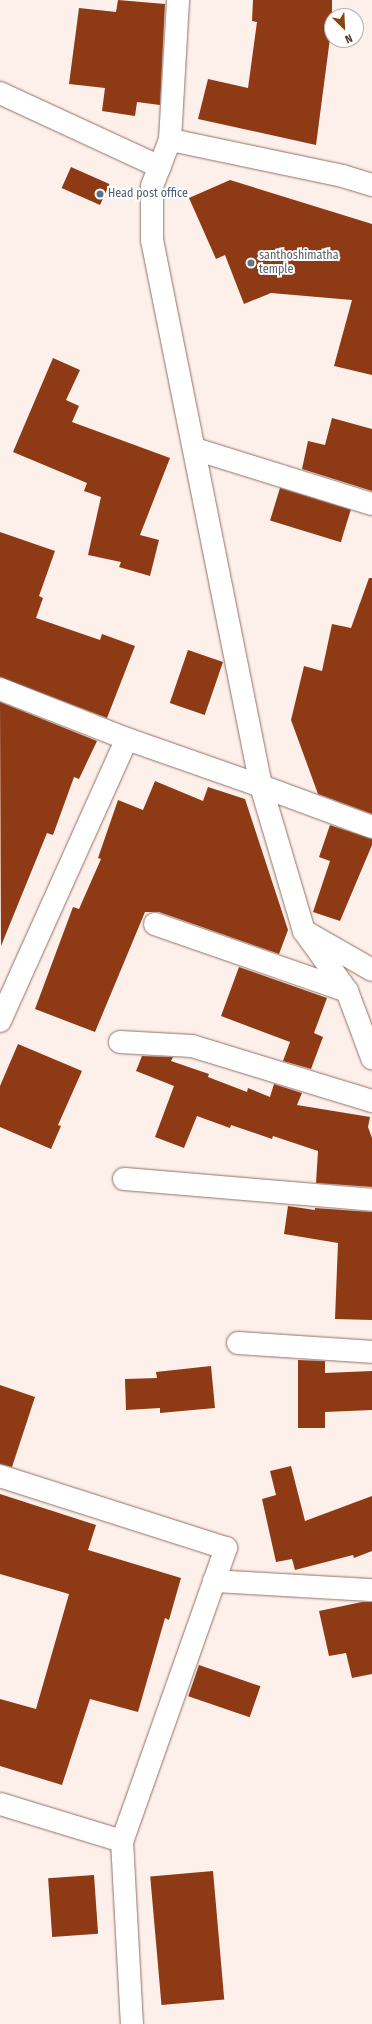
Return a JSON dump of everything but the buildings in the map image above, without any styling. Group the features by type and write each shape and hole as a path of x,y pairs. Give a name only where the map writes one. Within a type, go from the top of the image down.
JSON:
{"street":[{"path":"178,0 170,140 152,186 152,240 261,786 304,931 347,992 372,1058"},
{"path":"0,93 160,167"},
{"path":"170,140 343,176 372,185"},
{"path":"194,449 372,504"},
{"path":"0,688 127,739 372,827"},
{"path":"0,1022 127,739"},
{"path":"155,924 347,992"},
{"path":"304,931 372,970"},
{"path":"120,1042 192,1046 372,1101"},
{"path":"124,1179 372,1200"},
{"path":"238,1343 372,1352"},
{"path":"0,1476 226,1548 122,1841 132,2024"},
{"path":"214,1581 372,1590"},
{"path":"0,1804 122,1841"}],"place":[{"name":"Head post office","path":"100,194"},
{"name":"santhoshimatha temple","path":"251,263"}]}
